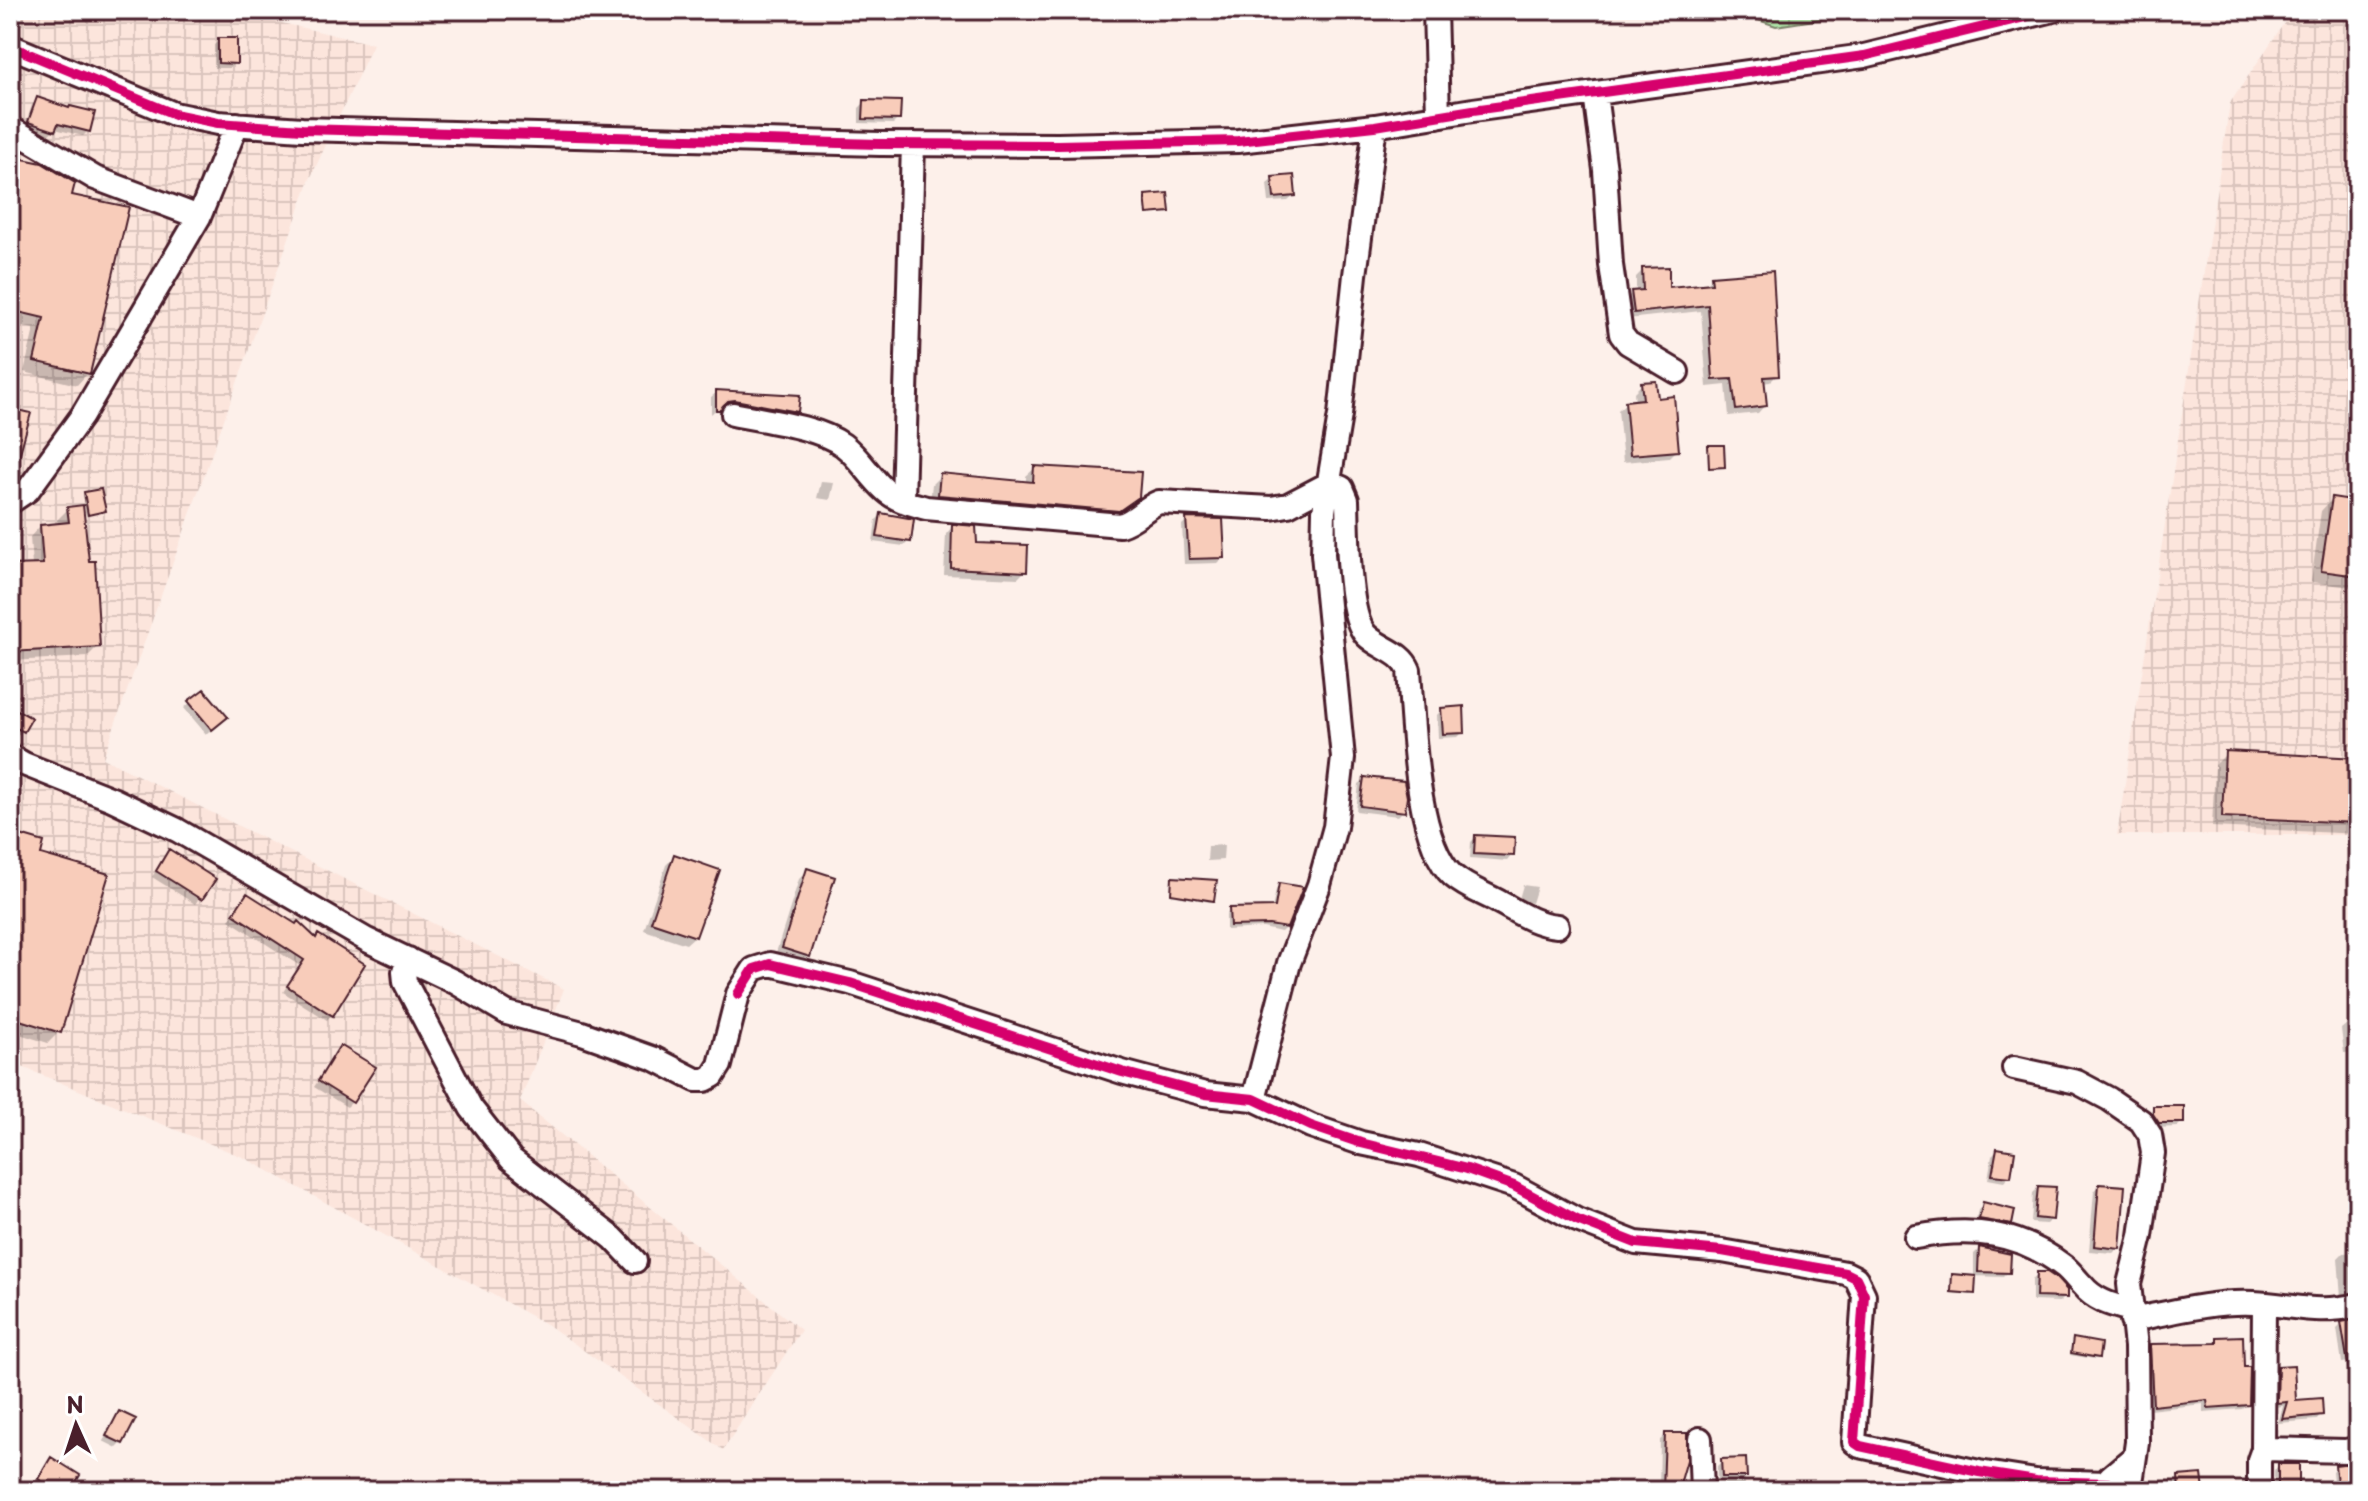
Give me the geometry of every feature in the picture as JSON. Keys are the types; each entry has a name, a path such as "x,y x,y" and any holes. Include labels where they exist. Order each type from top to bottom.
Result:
{"street":[{"path":"1435,10 1438,116"},
{"path":"10,46 174,114 237,124 302,129 913,144 1238,141 1375,126 1864,56 2054,10"},
{"path":"1595,94 1605,170 1611,265 1621,334 1628,343 1677,372"},
{"path":"10,502 28,490 82,416 199,217 237,124"},
{"path":"1254,1099 1289,963 1319,885 1335,827 1343,758 1323,554 1324,511 1375,126"},
{"path":"10,128 95,178 199,217"},
{"path":"903,501 913,144"},
{"path":"733,414 819,434 841,443 887,492 926,508 1120,525 1130,523 1147,507 1159,502 1280,507 1330,483 1342,488 1346,492 1353,600 1359,625 1365,634 1405,661 1409,670 1425,824 1440,859 1465,886 1526,918 1557,926"},
{"path":"10,756 177,830 367,940 455,982 507,1013 611,1043 655,1059 696,1080 713,1076 720,1065 738,994 754,969 770,964 850,983 1122,1072 1205,1094 1254,1099 1311,1126 1361,1143 1419,1155 1514,1186 1577,1220 1636,1243 1736,1253 1846,1273 1856,1278 1864,1295 1854,1442 1979,1482 2036,1481 2112,1488 2110,1477 2135,1456 2136,1347 2131,1270 2141,1236 2153,1153 2150,1135 2141,1121 2077,1082 2014,1068"},
{"path":"408,959 405,982 471,1108 485,1127 511,1159 613,1238 635,1261"},
{"path":"1916,1237 1973,1231 2004,1235 2032,1247 2068,1269 2099,1300 2132,1315 2209,1304 2264,1304 2311,1311 2358,1305"},
{"path":"2259,1491 2259,1460 2263,1449 2264,1304"},
{"path":"1700,1439 1702,1491"},
{"path":"2263,1449 2346,1451 2358,1448"}],"shaded area":[{"path":"10,10 226,10 373,44 310,179 103,758 564,989 520,1101 801,1330 723,1450 551,1327 245,1158 10,1062"},
{"path":"2293,10 2358,10 2358,835 2117,835 2230,103"}],"green space":[{"path":"1728,10 1879,10 1776,26"}],"building":[{"path":"218,38 237,38 237,64 218,63"},
{"path":"37,97 69,108 95,112 90,132 58,124 55,131 28,122"},
{"path":"864,100 901,101 900,120 863,119"},
{"path":"18,158 42,163 75,183 72,195 129,207 90,374 34,361 44,318 10,310 10,193"},
{"path":"1294,175 1296,196 1274,198 1272,177"},
{"path":"1168,193 1170,212 1147,214 1145,195"},
{"path":"1669,267 1669,287 1712,283 1711,276 1773,271 1779,376 1764,377 1767,406 1736,410 1732,379 1713,380 1708,305 1634,313 1631,291 1643,290 1642,268"},
{"path":"1656,381 1658,398 1674,396 1679,451 1630,455 1625,401 1643,399 1641,382"},
{"path":"716,390 800,395 798,412 735,400 716,410"},
{"path":"10,408 31,413 15,471 10,470"},
{"path":"1708,445 1724,445 1725,467 1709,468"},
{"path":"1034,466 1141,472 1139,497 1119,511 938,495 940,473 1033,482"},
{"path":"101,489 106,511 88,515 84,492"},
{"path":"2332,497 2358,501 2358,576 2321,571"},
{"path":"83,505 89,561 95,561 100,647 10,652 10,565 43,564 40,525 69,522 67,507"},
{"path":"881,513 914,519 911,542 877,537"},
{"path":"1186,518 1223,519 1225,558 1189,559"},
{"path":"952,524 976,526 977,543 1028,545 1027,572 951,568"},
{"path":"204,689 228,717 212,730 188,701"},
{"path":"10,706 32,718 24,732 10,725"},
{"path":"1464,706 1465,733 1443,734 1441,708"},
{"path":"2225,751 2358,758 2358,823 2222,817"},
{"path":"1364,777 1404,781 1407,797 1405,812 1360,806"},
{"path":"10,832 44,842 41,854 109,874 61,1033 10,1017"},
{"path":"1475,835 1515,837 1514,856 1474,854"},
{"path":"169,849 216,879 202,900 156,871"},
{"path":"674,854 720,870 696,937 651,922"},
{"path":"807,868 835,877 810,957 782,948"},
{"path":"1172,877 1217,880 1214,901 1171,894"},
{"path":"1279,883 1303,887 1287,928 1230,926 1229,908 1275,907"},
{"path":"247,893 296,924 298,921 316,938 318,934 365,964 333,1016 287,986 304,960 233,914"},
{"path":"340,1045 376,1067 353,1103 318,1081"},
{"path":"2153,1106 2184,1106 2184,1123 2159,1123 2153,1114"},
{"path":"1997,1148 2015,1151 2011,1177 1992,1175"},
{"path":"2099,1184 2125,1186 2120,1249 2094,1246"},
{"path":"2038,1186 2056,1187 2053,1220 2035,1218"},
{"path":"1983,1202 2015,1210 2012,1225 1979,1219"},
{"path":"1979,1247 2011,1254 2010,1273 1978,1272"},
{"path":"2037,1272 2047,1272 2056,1278 2067,1290 2067,1298 2036,1297"},
{"path":"1952,1274 1976,1276 1975,1294 1951,1292"},
{"path":"2358,1319 2358,1369 2349,1370 2341,1322"},
{"path":"2243,1336 2244,1367 2250,1367 2249,1405 2208,1408 2207,1400 2153,1406 2150,1344 2217,1343 2217,1337"},
{"path":"2073,1338 2101,1343 2099,1358 2071,1353"},
{"path":"2294,1365 2296,1400 2322,1398 2323,1415 2282,1419 2287,1402 2277,1403 2278,1366"},
{"path":"119,1411 136,1419 123,1444 106,1436"},
{"path":"1665,1433 1687,1433 1687,1460 1678,1491 1663,1491"},
{"path":"51,1457 80,1475 71,1491 59,1491 38,1479"},
{"path":"1746,1458 1747,1477 1722,1477 1721,1459"},
{"path":"2358,1462 2358,1484 2352,1485 2351,1491 2338,1491 2335,1465"},
{"path":"2278,1464 2299,1464 2299,1488 2278,1488"},
{"path":"2202,1474 2204,1491 2179,1491 2178,1476"}],"cycle path":[{"path":"10,46 174,114 218,123 302,129 880,144 1058,145 1238,141 1375,126 1864,56 2054,10"},
{"path":"738,994 754,969 770,964 850,983 1122,1072 1205,1094 1254,1099 1311,1126 1361,1143 1467,1169 1514,1186 1577,1220 1636,1243 1722,1251 1846,1273 1856,1278 1864,1295 1854,1442 1860,1446 1979,1472 2036,1481 2108,1483"}]}
